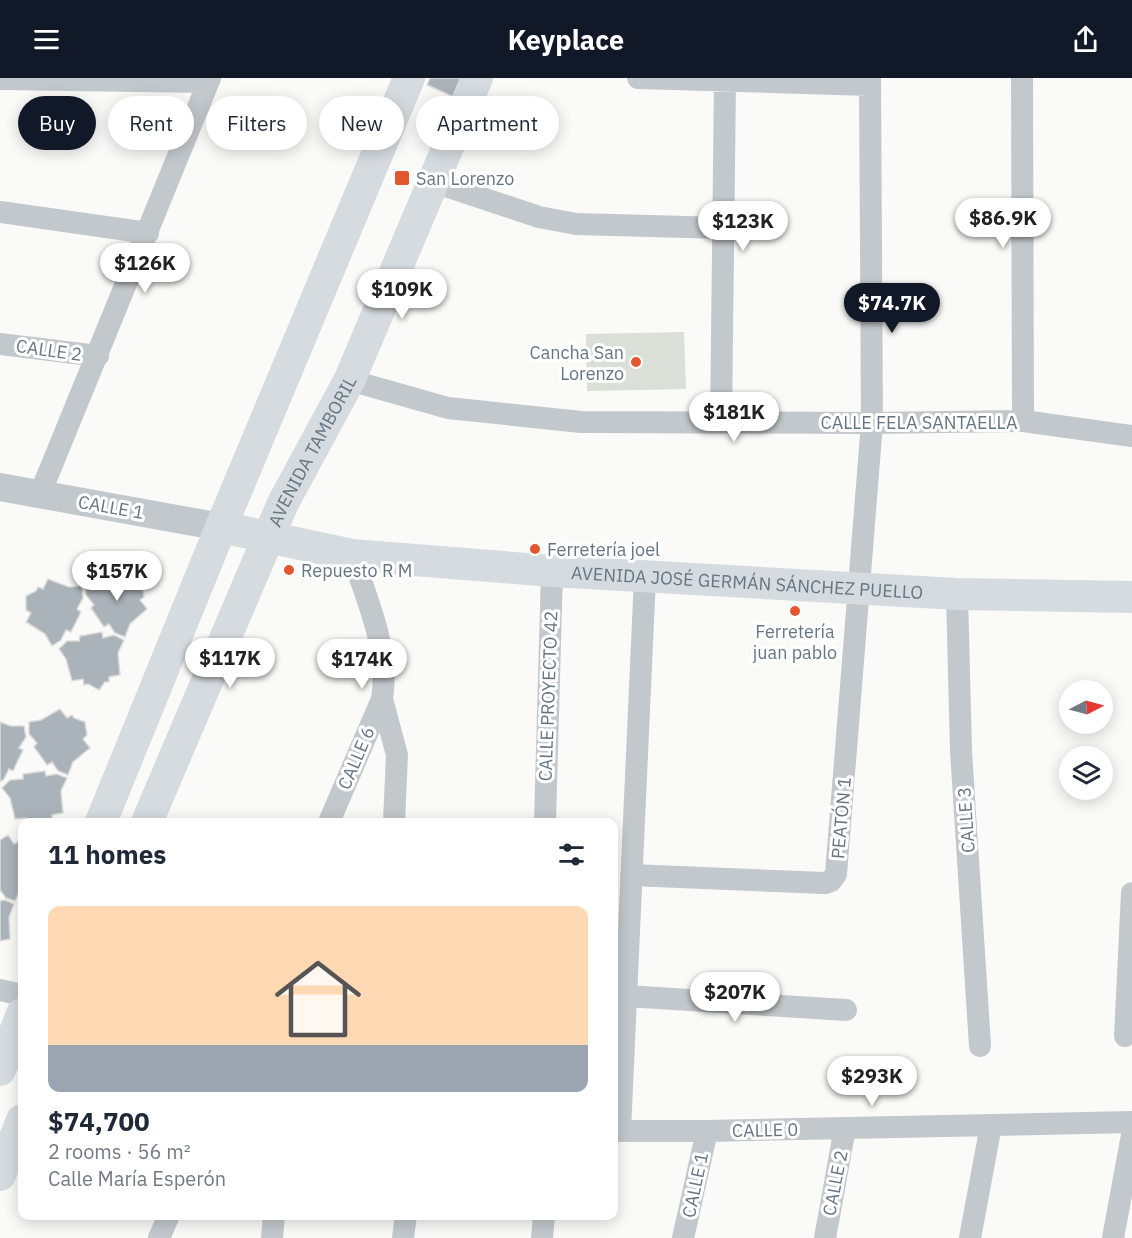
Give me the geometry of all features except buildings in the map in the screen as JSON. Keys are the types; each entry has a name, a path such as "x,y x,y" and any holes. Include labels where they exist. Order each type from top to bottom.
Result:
{"main road":[{"path":"103,818 221,527 409,78"},
{"name":"AVENIDA TAMBORIL","path":"149,818 283,503 350,379 477,78"},
{"name":"AVENIDA JOSÉ GERMÁN SÁNCHEZ PUELLO","path":"221,527 352,555 552,571 957,594 1132,597"},
{"path":"0,1070 18,1024"},
{"path":"0,1175 18,1130"}],"street":[{"path":"638,78 870,82 872,423 859,589"},
{"path":"1022,78 1023,421"},
{"path":"0,79 209,80 40,494"},
{"path":"721,423 725,80"},
{"path":"434,182 539,217 576,224 723,228"},
{"path":"0,212 148,232"},
{"name":"CALLE 2","path":"0,344 98,356"},
{"name":"CALLE FELA SANTAELLA","path":"350,379 448,408 581,422 1023,421 1132,436"},
{"name":"CALLE 1","path":"0,487 221,527"},
{"name":"CALLE 6","path":"331,818 382,699 385,678 371,613 352,555"},
{"name":"CALLE PROYECTO 42","path":"545,818 552,571"},
{"path":"618,1116 626,996 645,577"},
{"name":"PEATÓN 1","path":"632,875 825,883 831,881 836,874 859,589"},
{"name":"CALLE 3","path":"957,594 961,751 980,1046"},
{"path":"382,699 397,755 394,818"},
{"path":"1125,1036 1132,893"},
{"path":"0,990 18,994"},
{"path":"626,996 846,1010"},
{"name":"CALLE 0","path":"618,1131 1132,1122"},
{"path":"970,1238 992,1125"},
{"name":"CALLE 2","path":"825,1238 845,1128"},
{"name":"CALLE 1","path":"683,1238 706,1131"},
{"path":"1113,1238 1132,1135"},
{"path":"159,1238 166,1220"},
{"path":"272,1238 274,1220"},
{"path":"403,1238 405,1220"},
{"path":"542,1238 544,1220"}],"shaded area":[{"name":"Cancha San Lorenzo","path":"684,332 686,389 587,391 586,334"}],"place":[{"name":"San Lorenzo","path":"402,178"},
{"name":"Cancha San Lorenzo","path":"636,362"},
{"name":"Ferretería joel","path":"535,549"},
{"name":"Repuesto R M","path":"289,570"},
{"name":"Ferretería juan pablo","path":"795,611"}]}
